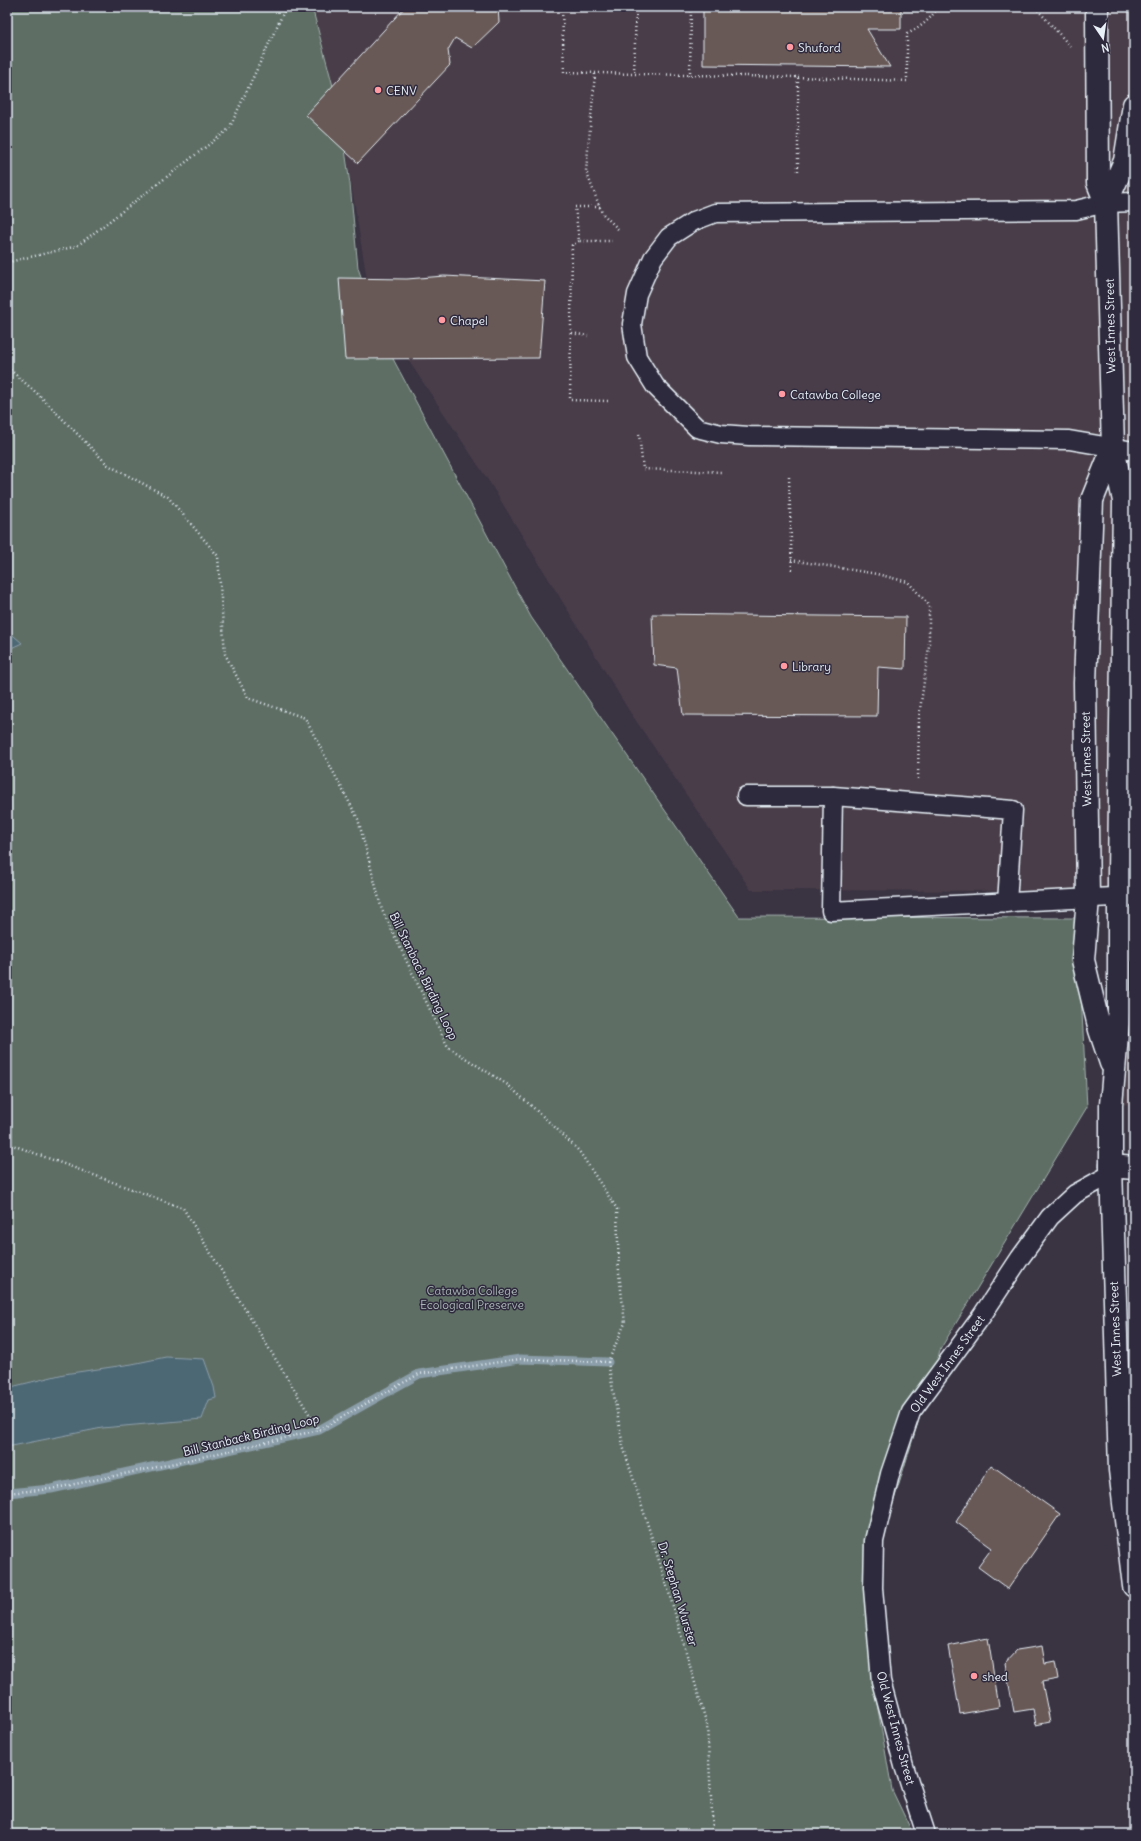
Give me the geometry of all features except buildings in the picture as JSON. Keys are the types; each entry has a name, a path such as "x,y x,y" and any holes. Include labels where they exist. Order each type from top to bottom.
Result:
{"main road":[{"name":"West Innes Street","path":"1097,7 1098,182 1106,203 1113,448 1124,501 1126,897 1120,1012 1111,1105 1111,1170 1120,1470 1134,1586"},
{"name":"West Innes Street","path":"1106,203 1125,161 1134,105"},
{"name":"West Innes Street","path":"1113,448 1092,500 1085,683 1088,898 1083,960 1100,1030 1114,1070"},
{"path":"1111,1170 1134,1168"}],"lane":[{"path":"1134,202 1106,203 1076,210 715,213 694,221 668,237 664,242 653,258 637,294 632,324 637,357 654,386 697,428 721,434 749,436 1069,440 1134,451"},
{"path":"746,796 833,796 1013,810 1007,902"},
{"path":"833,796 831,911 1126,897"},
{"name":"Old West Innes Street","path":"926,1834 904,1766 881,1681 873,1588 874,1541 890,1474 911,1412 981,1317 1020,1258 1050,1217 1075,1194 1111,1170"}],"path":[{"path":"7,266 9,262 78,246 229,129 286,7"},
{"path":"562,7 564,72 908,81 907,34 920,28 932,16 938,7"},
{"path":"634,74 636,7"},
{"path":"690,76 691,7"},
{"path":"1035,7 1072,48"},
{"path":"595,74 586,171 602,213 618,229"},
{"path":"798,77 798,172"},
{"path":"579,241 575,207 600,207"},
{"path":"608,401 570,400 572,245 579,241 612,241"},
{"path":"572,333 588,336"},
{"name":"Bill Stanback Birding Loop","path":"7,367 40,396 108,465 168,497 218,556 225,654 248,698 305,718 358,819 382,910 448,1047 508,1085 559,1131 579,1151 617,1209 619,1273 625,1323 608,1362 520,1359 419,1374 319,1430 162,1466 51,1489 7,1493"},
{"path":"640,434 643,469 724,472"},
{"path":"789,477 790,560 792,572"},
{"path":"790,560 877,574 908,582 929,605 930,646 919,717 917,803"},
{"path":"7,1143 183,1208 319,1430"},
{"name":"Dr. Stephan Wurster","path":"608,1362 623,1446 670,1596 707,1725 713,1834"}],"shaded area":[{"name":"Catawba College","path":"312,7 1134,7 1134,889 1058,891 751,890 628,709 490,483 371,304 339,109"},
{"path":"1134,986 1134,1104 1111,1105"}],"green space":[{"name":"Catawba College Ecological Preserve","path":"7,7 312,7 339,109 350,184 358,268 384,342 531,617 739,917 1077,918 1087,1107 941,1348 879,1549 870,1663 892,1790 913,1834 7,1834"}],"water":[{"path":"7,630 22,643 7,650"},
{"path":"166,1357 204,1359 214,1387 216,1398 209,1400 202,1419 102,1428 7,1447 7,1388 64,1374 132,1364"}],"waterway":[{"path":"7,1493 51,1489 319,1430 419,1374 520,1359 608,1362"}],"place":[{"name":"Shuford","path":"790,47"},
{"name":"CENV","path":"378,90"},
{"name":"Chapel","path":"442,320"},
{"name":"Catawba College","path":"782,394"},
{"name":"Library","path":"784,666"},
{"name":"shed","path":"974,1676"}]}
